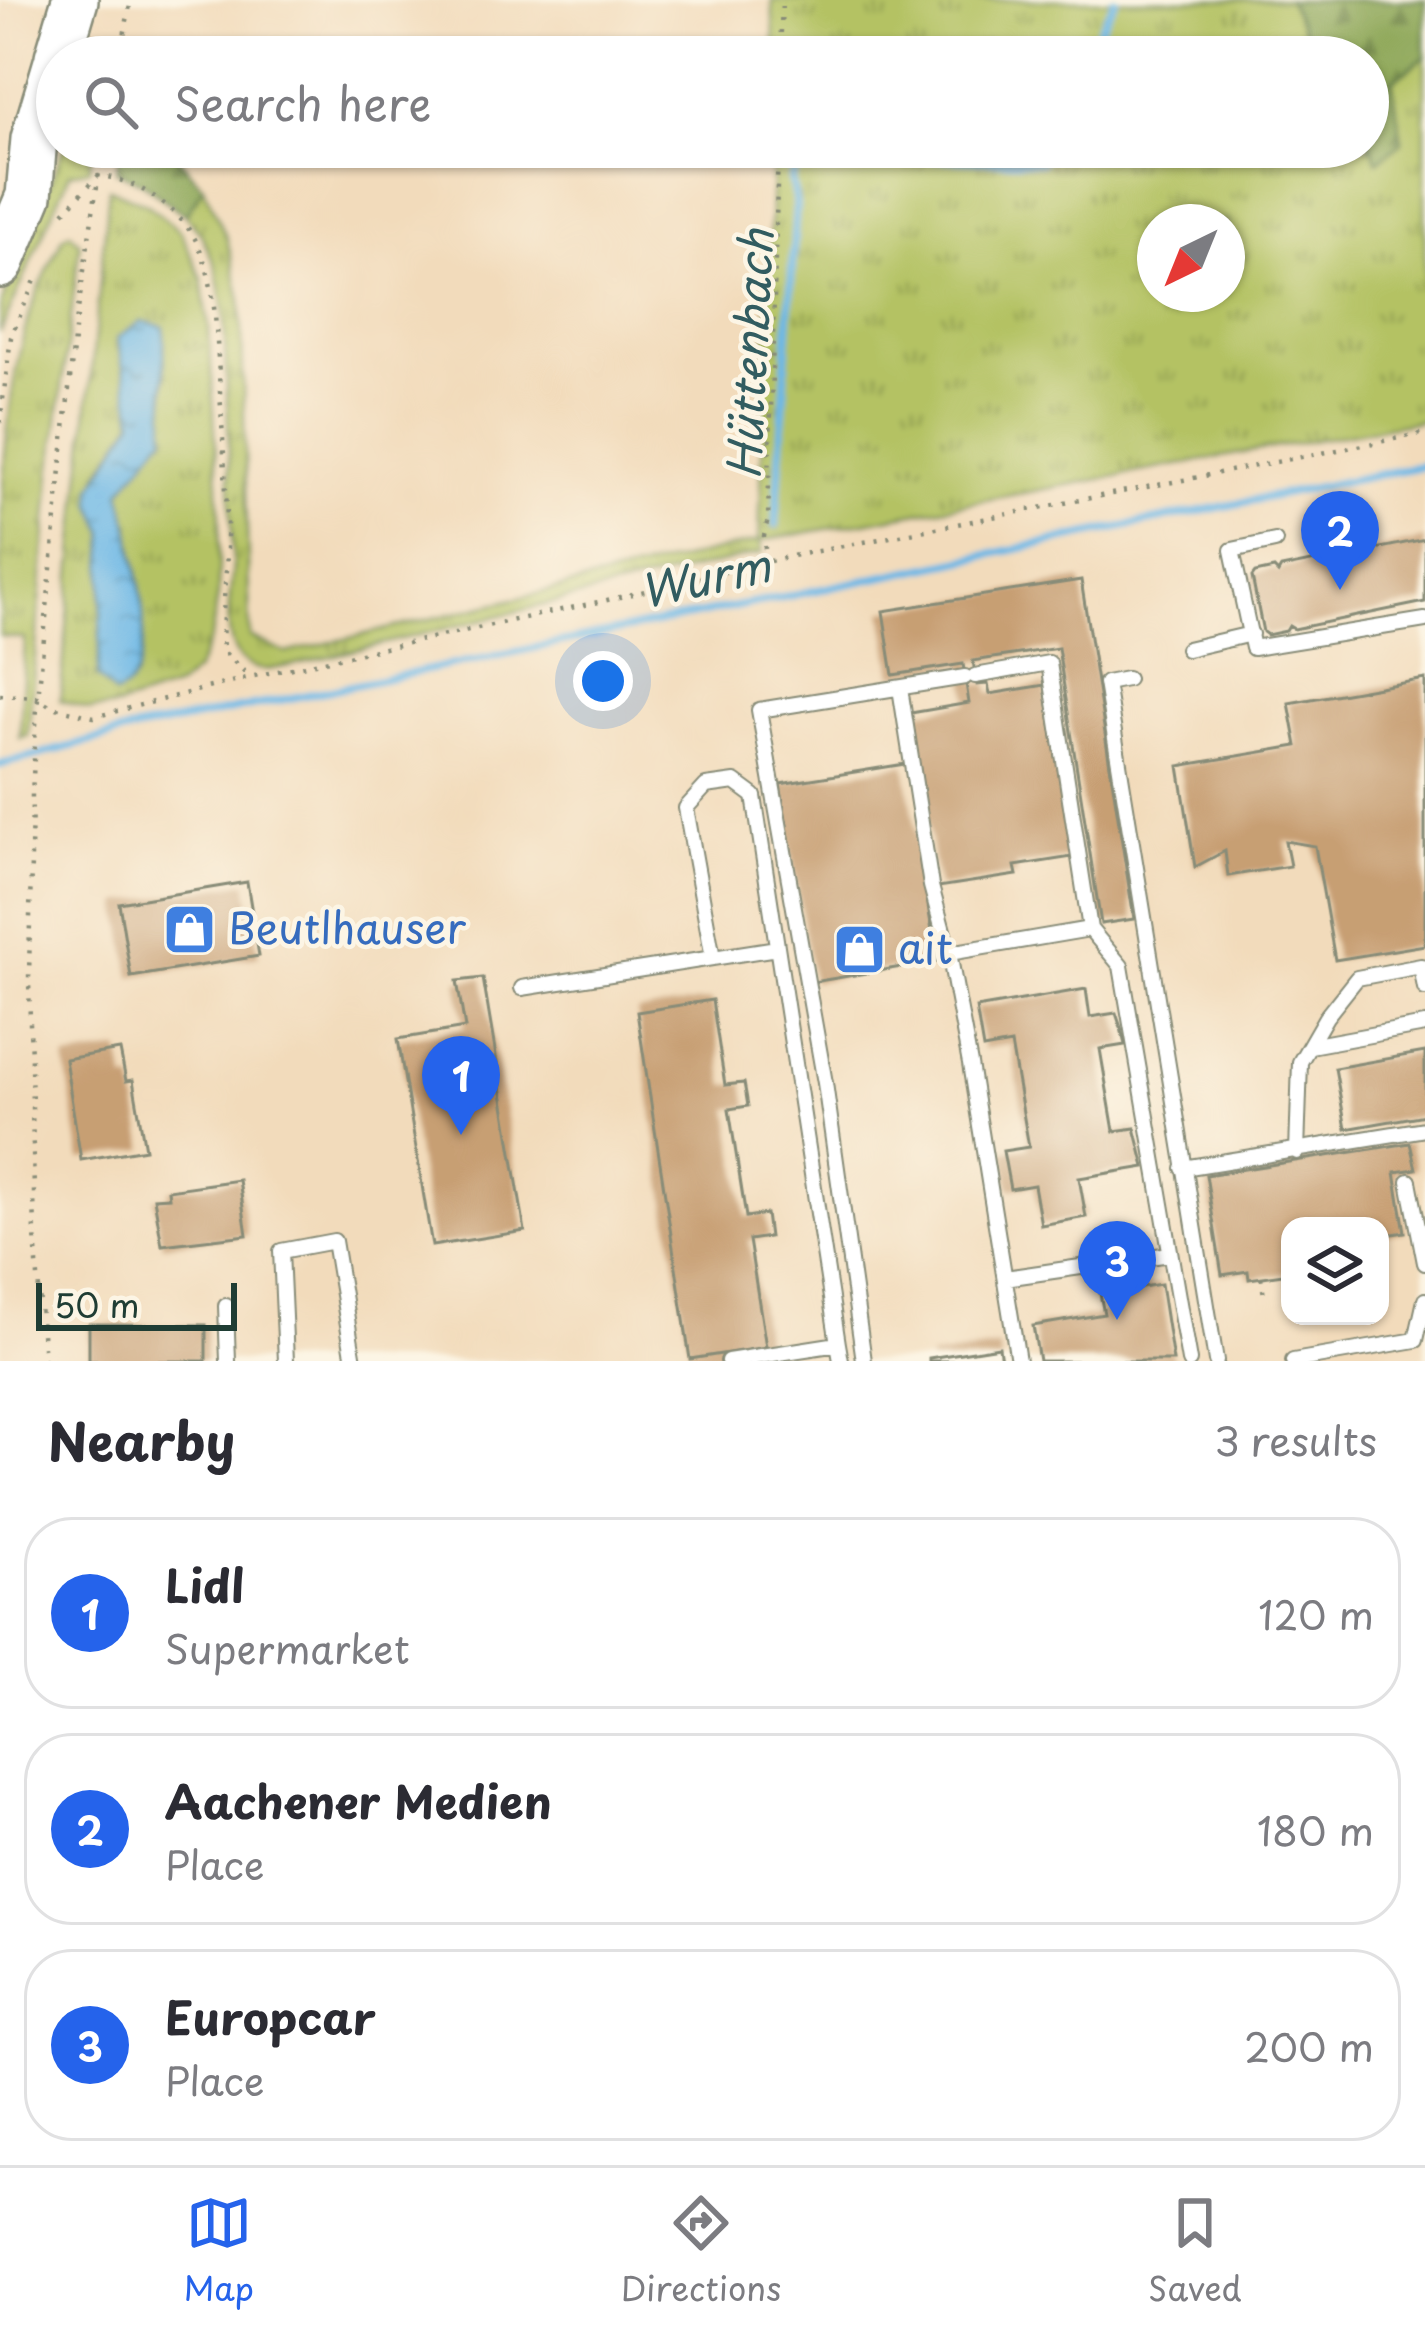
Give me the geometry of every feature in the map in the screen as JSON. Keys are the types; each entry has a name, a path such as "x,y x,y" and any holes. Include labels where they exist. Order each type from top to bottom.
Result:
{"main road":[{"path":"65,36 75,0"},
{"path":"19,269 36,132"},
{"path":"0,180 34,139"}],"lane":[{"path":"1275,541 1232,550 1253,648 1425,620"},
{"path":"1187,649 1250,634"},
{"path":"864,1361 824,1083 759,710 1049,662 1090,929 1121,966 1189,1361"},
{"path":"1127,679 1106,683 1216,1361"},
{"path":"900,688 1018,1361"},
{"path":"713,958 686,808 706,786 735,782 754,796 841,1361"},
{"path":"949,953 1090,929"},
{"path":"522,988 777,948"},
{"path":"1297,1152 1300,1062 1325,1017 1358,979 1421,966 1425,988"},
{"path":"1310,1046 1425,1025"},
{"path":"1183,1168 1425,1129"},
{"path":"1408,1181 1425,1263"},
{"path":"286,1361 281,1251 334,1240 354,1361"},
{"path":"1005,1278 1170,1254"},
{"path":"1293,1361 1415,1340 1425,1300"},
{"path":"226,1306 228,1361"},
{"path":"728,1361 838,1344"}],"path":[{"path":"124,36 131,0"},
{"path":"781,36 782,0"},
{"path":"44,1361 34,1235 32,794 75,329 99,168"},
{"path":"767,561 764,536 777,168"},
{"path":"56,231 65,210 98,176 119,177 153,196 185,224 199,246 215,309 227,552 220,613 223,651 250,677"},
{"path":"0,423 19,269"},
{"path":"0,695 38,697 52,707 94,717 250,677 767,561 1425,433"},
{"path":"1262,1277 1264,1295"}],"green space":[{"path":"772,0 1288,0 1306,36 774,36"},
{"path":"1288,0 1425,0 1425,57 1392,81 1402,142 1389,152 1389,36 1306,36"},
{"path":"1425,57 1425,420 760,541 762,553 289,666 260,669 246,664 231,641 224,310 216,267 200,232 185,215 204,187 227,239 241,300 250,637 286,653 759,541 772,168 1389,168 1389,151 1402,141 1392,81"},
{"path":"56,168 89,168 70,173 0,333 0,307"},
{"path":"187,168 204,187 185,215 141,182 116,171"},
{"path":"109,188 147,204 181,232 202,279 220,519 218,595 211,637 196,671 177,687 117,707 90,710 60,700","holes":["117,339 165,434 121,491 142,608 135,678 98,677 105,532 92,503 99,473 134,420"]},
{"path":"70,232 80,243 51,475 28,736 20,738 25,639 0,636 7,438 30,312 63,237"}],"water":[{"path":"142,321 164,327 165,435 121,491 138,569 143,633 140,661 131,682 115,695 98,677 105,532 92,503 93,487 134,420 117,338"}],"building":[{"path":"1425,539 1425,602 1294,629 1289,626 1267,635 1263,632 1255,573 1274,569 1278,573 1281,568"},
{"path":"1081,580 1134,919 1101,924 1058,648 973,661 977,685 988,684 990,694 1045,685 1072,857 1015,866 1017,875 938,887 911,713 969,703 963,664 893,675 883,611"},
{"path":"1425,679 1425,945 1335,960 1315,846 1285,841 1290,866 1228,876 1225,851 1195,867 1179,766 1297,746 1289,703"},
{"path":"905,764 937,961 813,982 780,784"},
{"name":"Beutlhauser","path":"247,882 259,956 131,977 119,903"},
{"path":"483,978 525,1231 432,1246 398,1039 465,1028 457,981"},
{"path":"1086,989 1090,1017 1116,1013 1121,1028 1125,1045 1100,1049 1114,1131 1135,1128 1145,1167 1079,1178 1086,1217 1041,1225 1034,1185 1010,1189 1003,1151 1029,1147 1011,1044 983,1049 976,1008"},
{"path":"712,1000 725,1085 744,1083 748,1106 729,1109 746,1217 766,1214 769,1237 749,1240 766,1347 690,1359 637,1012"},
{"path":"120,1050 126,1081 133,1080 145,1149 81,1160 65,1059"},
{"path":"1425,1052 1425,1115 1346,1129 1335,1068"},
{"path":"1410,1143 1416,1169 1395,1172 1405,1232 1389,1235 1389,1217 1281,1217 1281,1274 1249,1279 1248,1271 1222,1275 1206,1175"},
{"path":"239,1180 247,1235 162,1245 154,1198 169,1197 168,1190"},
{"path":"1161,1284 1173,1361 1039,1361 1033,1326 1104,1314 1100,1294"},
{"path":"89,1324 206,1325 206,1361 89,1361"},
{"path":"999,1347 1001,1361 929,1361 929,1358"}],"waterway":[{"name":"Hüttenbach","path":"1096,36 1115,0"},
{"name":"Hüttenbach","path":"776,525 796,204 791,179 797,168"},
{"name":"Wurm","path":"0,765 126,732 1425,465"}],"place":[{"name":"Aachener Medien","path":"1340,590"},
{"name":"Beutlhauser","path":"189,929"},
{"name":"ait","path":"859,949"},
{"name":"Lidl","path":"461,1135"},
{"name":"Europcar","path":"1117,1320"}]}
